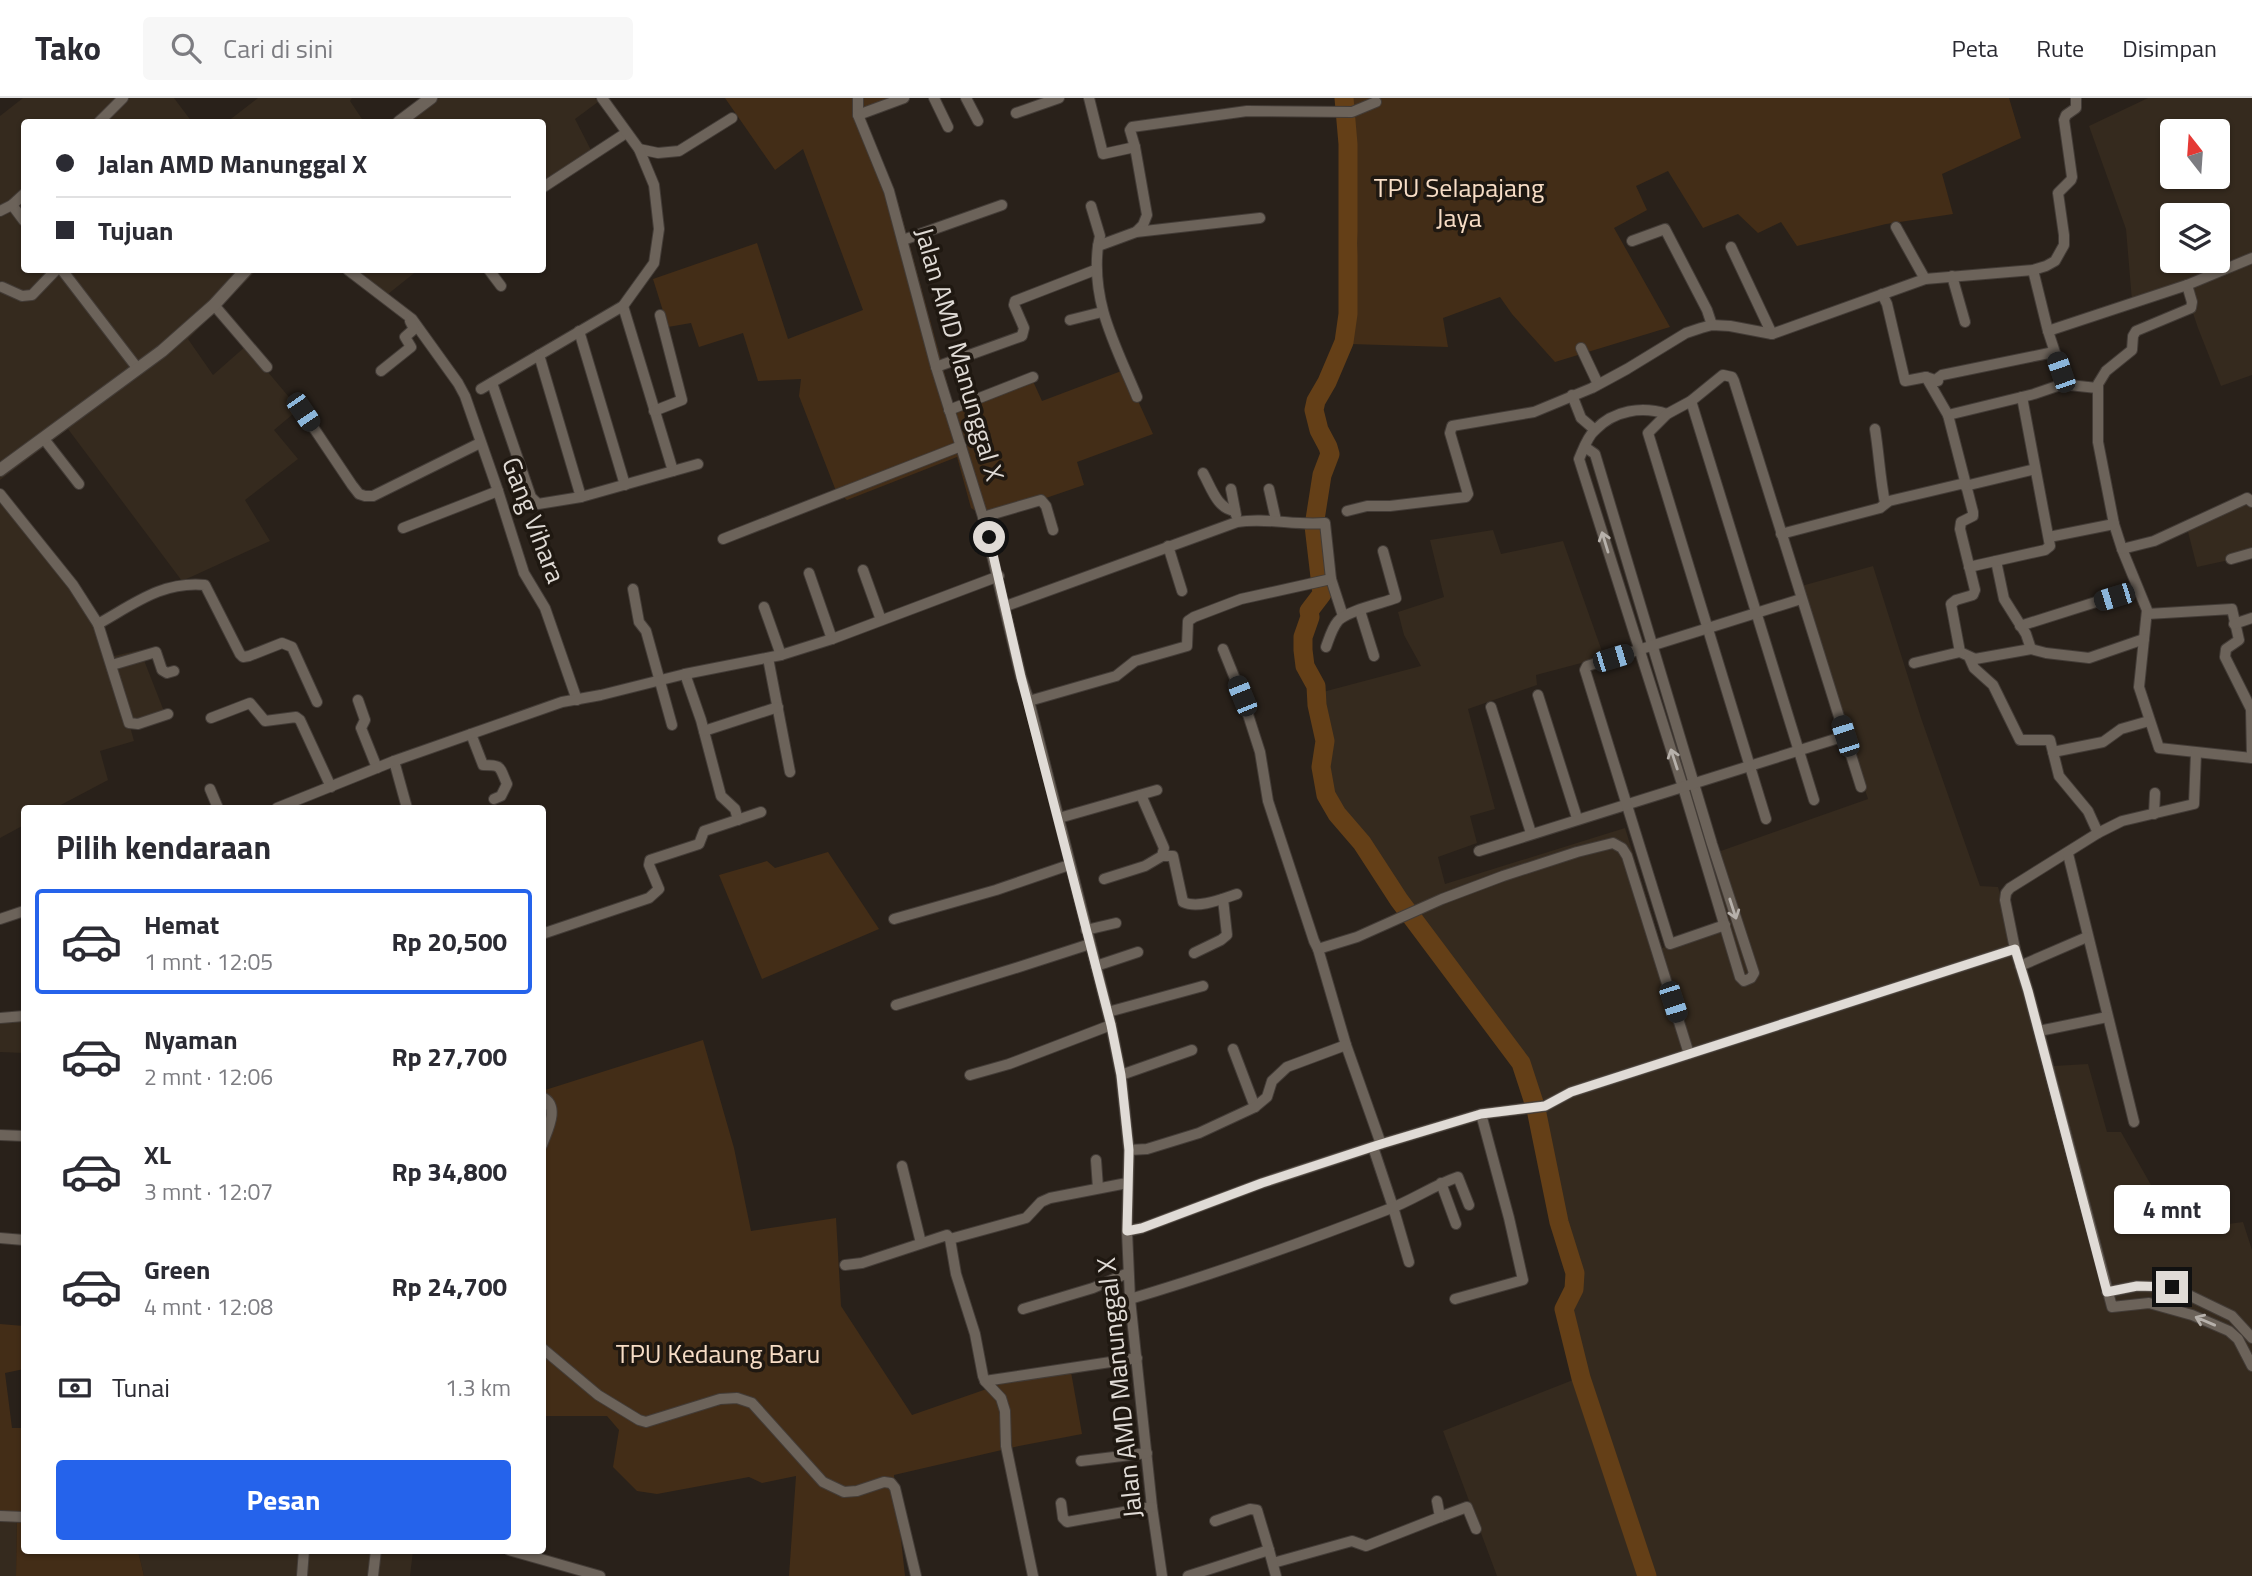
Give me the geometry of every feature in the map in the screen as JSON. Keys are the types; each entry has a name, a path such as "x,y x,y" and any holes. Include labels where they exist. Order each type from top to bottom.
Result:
{"street":[{"path":"102,119 123,98"},
{"path":"481,389 623,306 654,263 659,229 654,186 639,149 602,98"},
{"name":"Jalan AMD Manunggal X","path":"858,98 858,115 889,191 936,367 984,517 1021,677 1111,1025 1121,1075 1129,1150 1127,1231 1130,1299 1152,1507 1163,1576"},
{"path":"858,115 905,98"},
{"path":"934,98 948,127"},
{"path":"965,98 978,121"},
{"path":"1016,113 1059,98"},
{"path":"1089,98 1103,154 1135,147"},
{"path":"1244,98 1247,111"},
{"path":"1347,511 1367,506 1466,497 1468,494 1450,433 1452,426 1534,412 1627,369 1686,333 1712,325 1772,334 1925,279 2033,270 2055,261 2064,245 2058,193 2071,180 2072,173 2064,120 2066,115 2076,108 2077,98"},
{"path":"403,119 428,99"},
{"path":"1136,232 1147,215 1130,130 1132,127 1247,111 1352,112 1377,102"},
{"path":"639,149 658,153 679,151 732,118"},
{"path":"546,185 626,133"},
{"path":"0,211 21,197"},
{"path":"12,205 21,217"},
{"path":"903,240 1002,205"},
{"path":"1091,206 1100,236 1095,270 1102,312 1137,397"},
{"path":"1098,246 1136,232 1259,218"},
{"path":"1896,227 1925,279"},
{"path":"1632,241 1665,229 1707,310 1712,325"},
{"path":"1731,247 1772,334"},
{"path":"2048,331 2187,285 2252,258"},
{"path":"936,367 1022,336 1024,328 1014,305 1015,301 1095,270"},
{"path":"2033,270 2054,352 2066,383"},
{"path":"2,287 22,296 32,295 53,273"},
{"path":"64,273 138,369"},
{"path":"0,470 162,351 214,305 243,273"},
{"name":"Gang Vihara","path":"352,273 411,320 465,396 478,444 498,491 524,573 545,608 570,701"},
{"path":"491,273 501,286"},
{"path":"1952,276 1965,322"},
{"path":"2147,614 2230,608 2234,612 2239,642 2226,649 2225,657 2252,709 2252,758 2159,748 2139,687 2147,614 2114,524 2099,450 2097,388 2106,371 2132,350 2136,331 2191,308 2187,285"},
{"path":"1882,294 1887,304 1905,381 1926,377 1938,381 1942,375 2054,352"},
{"path":"214,305 267,367"},
{"path":"623,306 673,471"},
{"path":"1070,320 1102,312"},
{"path":"654,411 682,400 660,315"},
{"path":"381,371 411,347 405,337 414,329 411,320"},
{"path":"579,331 625,485"},
{"path":"1581,348 1598,384"},
{"path":"539,355 581,497"},
{"path":"949,410 1033,377"},
{"path":"1766,820 1648,437 1650,430 1667,414 1691,401 1720,377 1732,377 1861,787"},
{"path":"1926,377 1948,415 1973,514 1961,522 1960,529 1974,594 1951,604 1965,655 1974,668 1993,685 2020,740 2050,740 2059,776 2088,811 2098,834"},
{"path":"492,383 533,501 538,504 581,497 698,464"},
{"path":"1948,415 2066,383 2097,388"},
{"path":"1572,395 1581,418 1595,430"},
{"path":"1969,567 2045,550 2050,546 2022,397"},
{"path":"1691,401 1814,800"},
{"path":"1585,447 1595,454 1653,646 1689,786 1725,925 1740,976 1744,981 1754,973 1689,786 1639,650 1579,459 1585,447 1595,430 1608,419 1646,409 1667,414"},
{"path":"303,412 352,485 359,494 365,496 382,492 478,444"},
{"path":"1875,429 1885,503"},
{"path":"44,439 79,484"},
{"path":"723,539 961,446"},
{"path":"1781,534 1880,508 1885,503 2035,469"},
{"path":"1203,472 1220,505 1236,516"},
{"path":"1231,489 1236,516"},
{"path":"1269,489 1276,520"},
{"path":"403,528 498,491"},
{"path":"0,494 73,585 99,624 129,723 138,724 167,715"},
{"path":"2122,549 2154,541 2248,498 2252,502"},
{"path":"984,517 1041,500 1046,506 1053,530"},
{"path":"1006,606 1168,545 1236,516 1307,525 1325,523 1325,580 1343,616"},
{"path":"2049,537 2114,524"},
{"path":"1168,545 1182,591"},
{"path":"1326,647 1343,616 1396,598 1383,551"},
{"path":"2231,559 2252,553"},
{"path":"1996,561 2003,594 2026,634 2031,649"},
{"path":"863,570 881,620"},
{"path":"809,573 832,639"},
{"path":"308,803 331,788 394,761 570,701 781,655 832,639 999,576"},
{"path":"1029,701 1116,676 1135,661 1187,646 1188,621 1194,617 1241,599 1325,580"},
{"path":"99,624 156,591 173,585 205,585 240,654 248,656 282,643 292,647 317,702"},
{"path":"633,589 639,622 646,631 672,725"},
{"path":"2020,626 2137,589"},
{"path":"1725,925 1670,944 1585,670 1587,666 1801,599"},
{"path":"764,607 781,655"},
{"path":"1360,611 1374,656"},
{"path":"2234,624 2252,618"},
{"path":"1914,663 1965,655 1982,659 2031,649 2089,658 2144,639"},
{"path":"1223,649 1260,752 1268,801 1318,948 1409,1262"},
{"path":"112,665 156,652 162,670 167,673 174,671"},
{"path":"768,658 790,772"},
{"path":"685,674 721,796 735,809 738,820"},
{"path":"1538,695 1577,818"},
{"path":"358,700 365,720 361,728 377,768"},
{"path":"211,718 250,704 265,721 296,717 300,720 331,788"},
{"path":"704,732 778,706"},
{"path":"1491,707 1531,833"},
{"path":"2053,752 2103,742 2121,729 2149,721"},
{"path":"471,734 483,765 495,763 499,766 507,784 501,796 495,799"},
{"path":"1479,851 1577,818 1689,786 1845,736"},
{"path":"2196,753 2194,804 2122,821 2007,890 2006,900 2015,949 2112,1307 2149,1303 2229,1331 2238,1339 2252,1366"},
{"path":"394,761 406,805"},
{"path":"210,789 217,805"},
{"path":"1059,818 1157,790"},
{"path":"2154,814 2155,793"},
{"path":"1141,795 1164,848 1163,856"},
{"path":"546,932 651,897 659,889 649,864 650,860 699,844 704,831 761,812"},
{"path":"1318,948 1357,937 1503,876 1613,843 1622,848 1627,856 1689,1054"},
{"path":"2068,854 2134,1122"},
{"path":"1104,879 1145,866 1163,856 1174,856 1183,902 1190,905 1237,894"},
{"path":"894,919 1069,866"},
{"path":"1194,953 1227,935 1223,899"},
{"path":"0,919 21,912"},
{"path":"1086,930 1116,923"},
{"path":"2020,966 2087,937"},
{"path":"896,1005 1090,944"},
{"path":"1127,1231 1142,1228 1262,1183 1481,1114 1545,1106 1571,1092 2015,949"},
{"path":"1096,966 1138,952"},
{"path":"1108,1013 1203,986"},
{"path":"0,1018 21,1016"},
{"path":"2039,1031 2107,1017"},
{"path":"970,1075 1009,1064 1111,1025"},
{"path":"1129,1150 1147,1149 1199,1133 1255,1107 1268,1097 1272,1081 1287,1067 1346,1045"},
{"path":"1233,1049 1255,1107"},
{"path":"1121,1075 1192,1050"},
{"path":"546,1099 552,1114 546,1133"},
{"path":"1455,1299 1523,1280 1481,1114"},
{"path":"0,1135 21,1136"},
{"path":"1096,1160 1098,1188"},
{"path":"902,1166 921,1243"},
{"path":"1130,1299 1216,1272 1393,1208 1458,1177 1469,1205"},
{"path":"950,1239 1026,1218 1041,1202 1050,1198 1127,1182"},
{"path":"1441,1183 1456,1224"},
{"path":"845,1265 947,1235 950,1239 956,1274 975,1334 985,1381 1001,1398 1005,1411 1006,1446 1033,1576"},
{"path":"0,1238 21,1240"},
{"path":"1023,1309 1093,1288 1128,1273"},
{"path":"2107,1292 2137,1286 2172,1287 2232,1316 2252,1338"},
{"path":"546,1351 597,1395 639,1420 646,1422 720,1399 737,1398 752,1403 823,1482 844,1492 857,1491 884,1482 891,1483 895,1488 916,1576"},
{"path":"985,1381 1137,1358"},
{"path":"1081,1461 1147,1453"},
{"path":"1437,1501 1440,1517"},
{"path":"1061,1503 1063,1518 1067,1522 1152,1507"},
{"path":"1273,1563 1352,1541 1366,1546 1467,1507 1476,1530"},
{"path":"1215,1521 1250,1508 1257,1510 1276,1576"},
{"path":"0,1516 21,1517"},
{"path":"1188,1576 1269,1550"},
{"path":"302,1576 304,1554"},
{"path":"373,1576 376,1554"},
{"path":"519,1554 600,1576"}],"shaded area":[{"path":"23,98 174,98 190,119 21,119 21,273 254,273 188,339 213,375 246,346 299,409 274,430 298,459 245,500 270,541 182,581 68,429 0,480 0,116"},
{"path":"258,98 352,98 350,101 362,119 231,119"},
{"path":"420,98 595,98 598,102 575,119 593,154 546,183 546,119 393,119"},
{"path":"2148,98 2252,98 2252,375 2221,386 2184,286 2132,301 2126,229 2089,126"},
{"path":"350,273 414,273 383,298"},
{"path":"0,489 96,624 105,658 140,650 165,714 129,723 134,741 100,751 108,780 61,805 21,805 21,827 0,838"},
{"path":"2252,494 2252,555 2197,567 2186,524"},
{"path":"1493,530 1501,554 1563,541 1604,657 1536,675 1537,685 1468,709 1495,809 1470,816 1477,843 1438,857 1445,884 1625,828 1662,948 1722,927 1701,858 1868,799 1798,587 1873,566 1921,718 1980,886 1998,887 2053,1066 2088,1064 2107,1132 2121,1132 2177,1231 2243,1222 2252,1250 2252,1576 1497,1576 1443,1431 1578,1378 1561,1309 1579,1279 1541,1123 1523,1064 1393,901 1328,796 1329,736 1319,693 1421,666 1404,635 1398,612 1444,597 1430,540"},
{"path":"21,1019 21,1053 0,1052 0,1021"},
{"path":"0,1517 17,1517 16,1576 0,1576"},
{"path":"139,1554 413,1554 410,1576 144,1576"}],"green space":[{"path":"725,98 901,98 864,113 879,161 898,202 954,408 1032,379 1042,401 1124,370 1153,434 1077,462 1084,485 987,518 971,508 957,457 847,500 836,491 799,396 801,379 758,381 743,333 699,347 691,323 668,327 653,279 757,243 788,339 863,310 803,149 775,170"},
{"name":"TPU Selapajang Jaya","path":"1345,98 2009,98 2021,138 1942,174 1953,214 1886,224 1797,246 1781,222 1758,233 1738,214 1703,228 1668,171 1636,186 1647,210 1614,228 1670,327 1555,362 1500,297 1443,318 1448,347 1350,344 1358,243"},
{"path":"828,852 879,929 762,979 719,875 767,861 775,868"},
{"name":"TPU Kedaung Baru","path":"703,1040 734,1148 751,1231 836,1218 841,1306 912,1415 1001,1384 1071,1372 1082,1434 894,1475 905,1576 789,1576 796,1476 762,1483 749,1477 657,1494 637,1491 613,1467 619,1430 607,1416 546,1416 546,1090"},
{"path":"0,1324 21,1326 21,1370 5,1373 12,1428 21,1428 21,1554 139,1554 144,1576 16,1576 17,1517 0,1517"}],"waterway":[{"path":"1344,98 1348,144 1348,314 1344,342 1314,410 1319,430 1330,454 1322,475 1314,526 1322,594 1309,611 1310,617 1303,637 1305,666 1316,686 1325,741 1321,767 1326,795 1337,814 1362,843 1399,900 1521,1063 1536,1109 1559,1222 1575,1273 1574,1289 1564,1309 1581,1378 1647,1576"}],"route":[{"path":"989,537 1021,677 1059,818 1121,1075 1129,1150 1127,1231 1142,1228 1262,1183 1481,1114 1545,1106 1571,1092 2015,949 2107,1292 2137,1286 2172,1287"}]}
